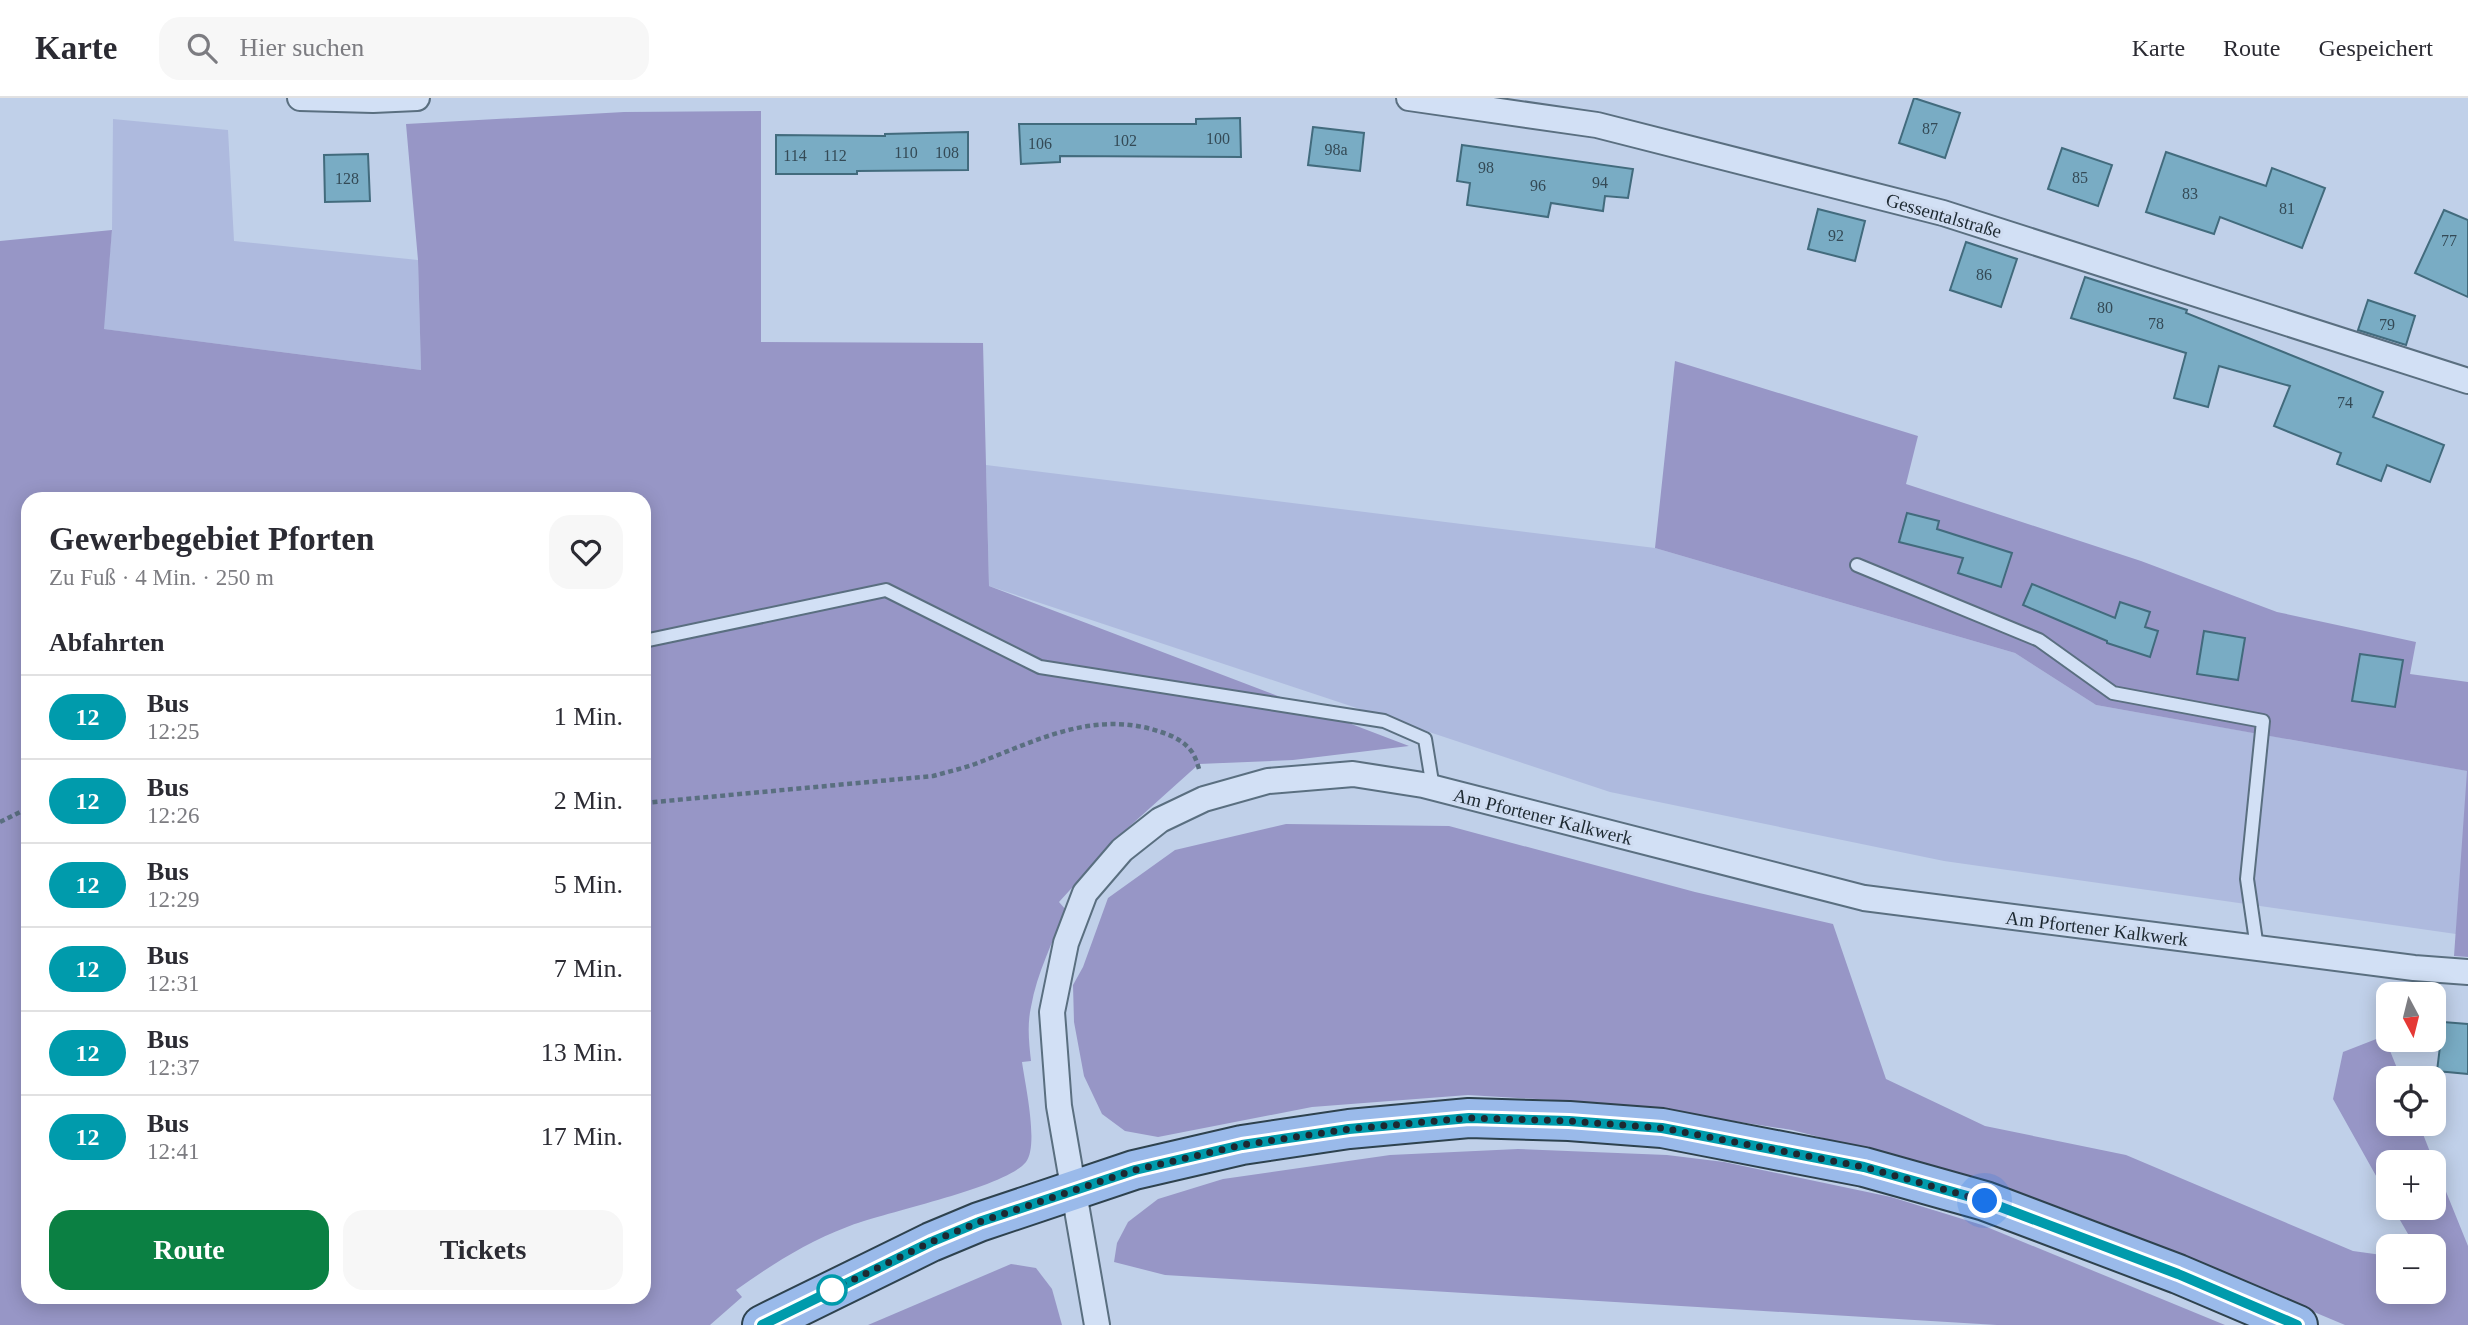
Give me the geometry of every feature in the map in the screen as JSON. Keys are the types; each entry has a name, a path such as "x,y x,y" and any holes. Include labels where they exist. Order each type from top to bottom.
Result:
{"main road":[{"path":"762,1325 931,1242 979,1222 1135,1170 1242,1145 1349,1129 1469,1118 1569,1121 1662,1128 1864,1167 1985,1201 2178,1274 2298,1325"}],"street":[{"path":"300,98 417,98"},
{"name":"Gessentalstraße","path":"1409,98 1597,125 1943,213 2468,381"},
{"name":"Am Pfortener Kalkwerk","path":"1097,1325 1059,1106 1052,1012 1066,943 1085,894 1122,850 1160,820 1204,799 1268,781 1353,774 1433,788 1864,898 2414,968 2468,972"}],"lane":[{"path":"1857,565 2039,640 2113,693 2263,720 2247,879 2257,948"},
{"path":"651,640 886,590 1040,667 1384,721 1425,739 1433,788"}],"path":[{"path":"651,802 933,776 974,764 1024,743 1086,725 1115,723 1150,729 1178,738 1192,752 1202,776 1204,799"},
{"path":"0,822 21,812"}],"shaded area":[{"path":"761,111 761,342 983,343 989,586 1409,746 1293,760 1199,764 1121,834 1059,902 1066,910 1034,994 1029,1027 1031,1061 1022,1062 1031,1129 1030,1154 1026,1162 1014,1172 994,1181 943,1199 864,1221 804,1247 736,1290 742,1297 710,1325 0,1325 0,241 112,230 104,329 421,370 418,260 406,124 624,112"},
{"path":"113,119 228,130 234,241 418,260 421,370 103,329 112,230"},
{"path":"1675,361 1918,436 1906,484 2141,561 2277,612 2416,642 2410,674 2468,682 2468,957 2454,956 2467,771 2096,705 2015,653 1655,548"},
{"path":"986,465 1655,548 2015,653 2096,705 2468,771 2456,934 1944,861 1610,792 989,586"},
{"path":"1286,824 1449,826 1695,892 1833,924 1886,1079 1985,1126 2126,1155 2353,1251 2376,1254 2376,1304 2446,1304 2446,1234 2408,1234 2400,1220 2446,1220 2446,1192 2468,1246 2468,1325 2345,1325 2141,1239 2065,1209 1991,1185 1928,1165 1792,1130 1682,1113 1602,1103 1468,1095 1312,1107 1158,1137 1125,1131 1102,1114 1084,1076 1074,1022 1073,985 1083,967 1108,898 1175,850"},
{"path":"2376,1039 2376,1052 2390,1052 2396,1066 2376,1066 2376,1136 2424,1136 2429,1150 2376,1150 2376,1176 2333,1099 2343,1052"},
{"path":"1518,1149 1667,1155 1724,1162 1891,1197 1982,1225 2225,1325 1997,1325 1165,1275 1114,1262 1117,1243 1128,1222 1158,1199 1223,1179 1390,1155"},
{"path":"1011,1264 1036,1268 1052,1289 1062,1325 868,1325"}],"building":[{"path":"1914,98 1960,113 1945,158 1899,143"},
{"path":"1240,118 1241,157 1060,156 1060,162 1021,164 1019,124 1196,124 1196,119"},
{"path":"1313,127 1364,133 1360,171 1308,165"},
{"path":"968,132 968,170 776,174 776,135 885,136"},
{"path":"1462,145 1633,169 1628,198 1605,196 1603,211 1551,203 1548,217 1467,205 1470,183 1457,181"},
{"path":"2062,148 2112,165 2098,206 2048,189"},
{"path":"2166,152 2266,186 2272,168 2325,188 2302,248 2220,217 2214,234 2146,212"},
{"path":"368,154 370,201 325,202 324,155"},
{"path":"1818,209 1865,221 1855,261 1808,249"},
{"path":"2444,210 2468,220 2468,297 2415,273"},
{"path":"1966,242 2017,259 2001,307 1950,290"},
{"path":"2085,277 2187,310 2186,313 2383,392 2373,417 2444,445 2430,482 2387,465 2381,481 2337,464 2341,453 2274,426 2290,386 2219,366 2208,407 2174,398 2186,353 2071,318"},
{"path":"2368,300 2415,316 2406,345 2358,330"},
{"path":"1907,513 1939,521 1937,529 2012,553 2001,587 1958,573 1963,558 1899,542"},
{"path":"2032,584 2115,618 2120,602 2150,612 2145,627 2158,631 2150,657 2107,643 2023,605"},
{"path":"2204,631 2245,638 2238,680 2197,674"},
{"path":"2360,654 2403,660 2395,707 2352,701"},
{"path":"2446,1022 2468,1024 2468,1074 2446,1072 2446,1066 2438,1066 2439,1052 2446,1052"}],"bus line":[{"name":"12","path":"762,1325 931,1242 979,1222 1135,1170 1242,1145 1349,1129 1469,1118 1569,1121 1662,1128 1864,1167 1985,1201 2178,1274 2297,1325"}],"route":[{"path":"832,1290 979,1222 1135,1170 1242,1145 1349,1129 1469,1118 1569,1121 1662,1128 1864,1167 1985,1201"}]}
